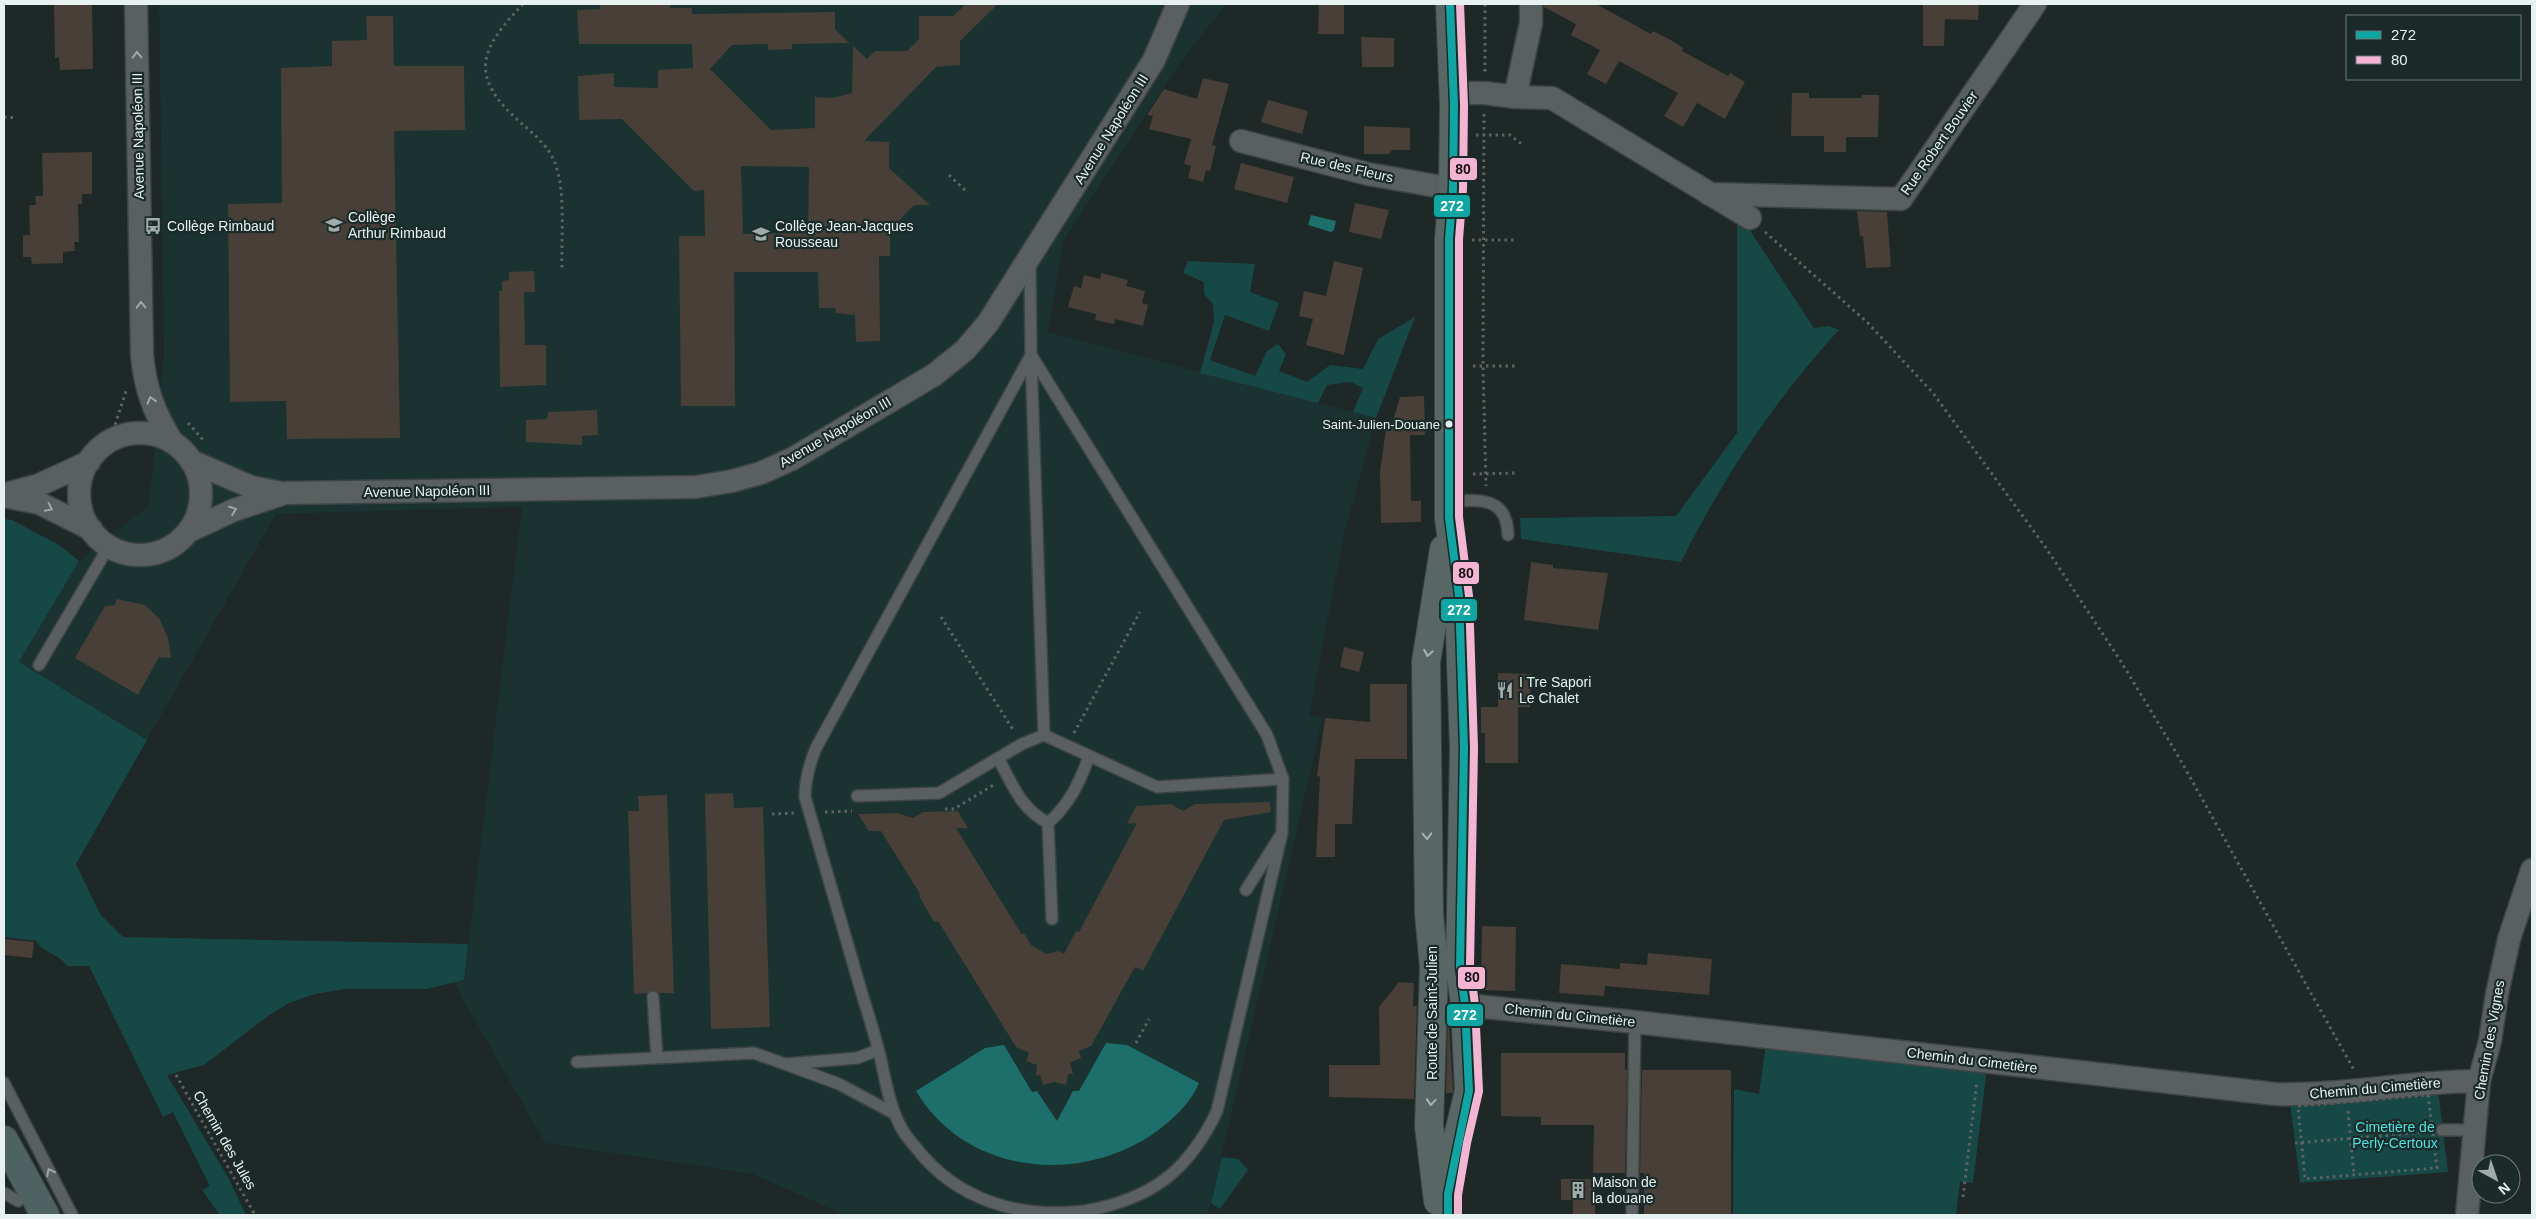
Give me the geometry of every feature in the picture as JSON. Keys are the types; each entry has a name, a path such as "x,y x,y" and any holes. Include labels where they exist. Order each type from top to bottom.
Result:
{"highway":[{"path":"4,1140 45,1215"},
{"path":"4,1172 16,1203"}],"main road":[{"path":"1449,498 1449,239 1453,189 1453,93 1450,4"},
{"name":"Route de Saint-Julien","path":"1448,1215 1448,1194 1456,1142 1469,1091 1465,1005 1447,966 1429,914 1426,662 1449,498"},
{"name":"Route de Saint-Julien","path":"1438,1215 1438,1188 1429,1126 1447,966 1462,868 1464,748 1459,596 1449,498"},
{"path":"1433,622 1460,625"},
{"path":"1426,787 1463,788"}],"street":[{"name":"Avenue Napoléon III","path":"136,4 142,354 144,375 151,405 172,442"},
{"name":"Avenue Napoléon III","path":"191,460 244,484 285,493 654,489 723,483 762,473 826,439 934,375 965,350 988,323 1154,60 1178,4"},
{"path":"1515,96 1531,23 1531,4"},
{"name":"Rue Robert Bouvier","path":"1709,194 1901,198 2035,4"},
{"path":"1453,93 1485,93 1552,98 1750,218"},
{"name":"Rue des Fleurs","path":"1241,141 1368,174 1453,189"},
{"path":"138,434 156,435 172,442 191,460 199,477 201,494 198,514 188,530 174,544 157,552 137,554 109,546 91,529 39,503 4,496 39,486 96,455 119,437 138,434"},
{"path":"91,529 83,514 80,498 82,480 96,455"},
{"name":"Avenue Napoléon III","path":"188,530 234,510 285,493"},
{"name":"Chemin des Vignes","path":"2467,1215 2479,1081 2490,1041 2497,994 2509,939 2532,870"},
{"name":"Chemin du Cimetière","path":"1465,1005 1635,1022 2275,1094 2371,1090 2456,1081 2479,1081"}],"lane":[{"path":"1030,257 1031,355 1044,735"},
{"path":"1031,355 1267,735 1283,780 1282,833 1217,1111 1197,1146 1165,1180 1142,1195 1129,1201 1087,1211 1040,1214 1003,1209 965,1193 941,1175 908,1138 895,1114 805,797 808,766 1031,355"},
{"path":"1449,498 1483,500 1491,503 1501,510 1506,520 1508,535"},
{"path":"39,665 109,546"},
{"path":"857,796 939,793 1022,744 1044,735 1068,744 1089,756 1158,786 1283,780"},
{"path":"1048,823 1058,815 1078,785 1089,756"},
{"path":"998,758 1022,803 1032,815 1048,823"},
{"path":"1048,823 1052,919"},
{"path":"1246,890 1282,833"},
{"path":"654,997 657,1058"},
{"path":"1632,1215 1635,1022"},
{"path":"785,1064 857,1058 878,1050"},
{"path":"577,1062 754,1054 839,1084 895,1114"},
{"path":"4,1083 72,1215"},
{"path":"2437,1131 2475,1130"}],"path":[{"path":"524,4 496,35 488,50 485,74 497,98 543,144 555,164 561,193 562,269"},
{"path":"1483,500 1485,474 1483,241 1485,4"},
{"path":"4,117 17,118"},
{"path":"949,175 968,193"},
{"path":"1750,218 1866,322 1934,394 2046,548 2120,660 2168,738 2347,1058 2371,1090"},
{"path":"1449,239 1517,240"},
{"path":"1449,366 1517,366"},
{"path":"96,455 114,428 127,382"},
{"path":"186,421 209,446"},
{"path":"1449,498 1485,474 1517,473"},
{"path":"1068,744 1140,612"},
{"path":"941,617 1022,744"},
{"path":"1136,1043 1149,1019"},
{"path":"1963,1197 1980,1060"},
{"name":"Chemin des Jules","path":"176,1075 255,1215"},
{"path":"2428,1095 2437,1131 2437,1168 2305,1179 2298,1106 2428,1095"},
{"path":"2347,1102 2354,1175"},
{"path":"2295,1143 2437,1131"}],"shaded area":[{"path":"159,4 1226,4 1179,64 1063,242 1048,332 1376,418 1344,535 1309,716 1323,717 1208,1215 844,1215 753,1174 545,1143 453,982 464,980 522,507 276,514 147,740 19,662 79,561 149,505 164,355"},
{"path":"1311,215 1336,221 1334,230 1331,232 1308,225"},
{"path":"1106,1043 1127,1045 1199,1083 1190,1099 1178,1113 1150,1136 1120,1151 1088,1161 1055,1165 1023,1163 992,1154 963,1140 937,1118 916,1091 985,1048 1004,1045 1032,1092 1037,1091 1057,1121 1073,1091 1079,1091"}],"green space":[{"path":"1737,221 1749,229 1814,328 1829,326 1839,330 1793,384 1752,440 1714,500 1681,562 1521,539 1520,518 1676,516 1737,433"},
{"path":"1188,261 1255,264 1250,292 1279,303 1269,331 1225,315 1210,360 1255,376 1267,351 1278,344 1286,354 1279,371 1307,382 1330,365 1363,369 1378,339 1415,317 1376,418 1353,412 1363,388 1351,382 1327,385 1318,403 1200,373 1214,322 1213,304 1204,294 1204,282 1183,273"},
{"path":"4,519 12,520 59,545 79,561 19,662 147,740 76,864 100,914 123,937 468,944 464,980 426,989 345,989 315,994 289,1003 268,1016 204,1065 167,1075 229,1179 246,1215 220,1215 202,1190 210,1186 173,1112 163,1117 89,966 67,966 36,941 4,937"},
{"path":"1766,1044 1987,1068 1973,1183 1960,1182 1956,1215 1733,1215 1734,1089 1759,1094"},
{"name":"Cimetière de Perly-Certoux","path":"2438,1090 2448,1172 2300,1183 2290,1102"},
{"path":"1222,1157 1238,1159 1248,1170 1220,1209 1211,1203"}],"building":[{"path":"54,4 92,4 93,69 60,70 59,57 55,58"},
{"path":"600,4 670,4 670,8 692,8 692,14 835,12 835,29 849,43 792,44 792,49 768,50 768,44 732,45 710,69 771,130 815,128 815,97 833,98 852,93 853,46 867,59 875,51 907,51 919,39 919,16 953,16 966,4 998,4 960,41 960,65 936,67 864,141 889,142 889,168 930,205 914,205 890,230 890,256 879,256 880,341 856,342 855,315 836,313 835,308 819,308 818,272 734,272 735,406 681,406 679,236 705,236 704,190 694,191 622,119 579,120 578,76 614,73 614,87 658,88 658,70 693,68 692,44 579,44 577,10 600,9","holes":["741,166 809,167 808,233 743,234"]},
{"path":"1319,4 1344,4 1344,34 1318,34"},
{"path":"1544,4 1596,4 1651,34 1653,31 1669,39 1683,48 1682,51 1728,76 1730,73 1745,82 1725,119 1697,103 1683,127 1664,116 1678,93 1619,61 1606,84 1587,74 1600,50 1571,35 1576,24 1544,7"},
{"path":"1923,4 1979,4 1978,20 1945,19 1944,46 1923,46"},
{"path":"366,16 393,16 394,66 464,66 465,130 394,131 400,438 287,439 286,401 230,402 228,204 282,203 281,68 332,66 332,41 367,40"},
{"path":"1361,37 1394,38 1394,67 1362,67"},
{"path":"1203,78 1229,84 1212,145 1216,146 1210,171 1206,170 1203,182 1188,178 1191,166 1184,164 1191,139 1149,129 1153,116 1147,115 1164,89 1197,99"},
{"path":"1792,93 1809,93 1809,98 1862,98 1862,95 1879,95 1878,137 1846,137 1846,152 1824,152 1824,136 1791,136"},
{"path":"1268,100 1308,111 1302,134 1261,122"},
{"path":"1364,126 1410,128 1410,150 1392,150 1389,154 1364,154"},
{"path":"92,152 92,194 82,194 82,204 78,204 79,242 74,242 75,251 63,252 63,263 32,264 31,257 23,257 23,235 30,235 29,205 36,205 35,196 43,196 42,153"},
{"path":"1241,163 1294,177 1287,203 1234,189"},
{"path":"1355,203 1389,210 1381,239 1349,232"},
{"path":"1857,211 1887,212 1891,267 1866,268 1863,236 1860,236"},
{"path":"1334,261 1363,268 1344,355 1306,345 1313,319 1299,316 1304,291 1326,296"},
{"path":"534,271 535,292 524,292 525,345 546,345 546,385 500,387 499,291 502,291 502,281 509,280 509,272"},
{"path":"1101,273 1128,280 1126,286 1145,291 1142,303 1148,305 1143,326 1115,319 1114,324 1095,320 1096,314 1068,307 1074,286 1081,288 1084,275 1100,279"},
{"path":"1424,396 1425,435 1410,435 1411,501 1421,501 1421,522 1381,523 1380,472 1387,422 1392,424 1400,397"},
{"path":"597,410 598,435 582,436 582,445 526,442 526,420 547,419 548,412"},
{"path":"1531,562 1553,565 1553,568 1608,573 1598,630 1524,620"},
{"path":"116,599 145,605 159,618 168,638 171,658 159,657 138,695 75,658 105,606 115,605"},
{"path":"1344,647 1364,652 1359,672 1340,667"},
{"path":"1498,673 1531,674 1530,707 1518,707 1518,763 1485,763 1485,733 1481,733 1481,707 1498,707"},
{"path":"1370,684 1407,684 1407,759 1355,759 1352,824 1335,824 1335,857 1316,857 1320,777 1317,776 1325,718 1370,722"},
{"path":"733,793 734,808 763,807 770,1027 711,1029 705,794"},
{"path":"667,795 674,993 659,993 653,990 647,993 634,994 628,811 639,811 638,796"},
{"path":"1270,802 1271,812 1224,820 1143,971 1135,967 1091,1046 1079,1051 1081,1058 1070,1063 1073,1074 1068,1074 1066,1085 1054,1082 1043,1085 1040,1075 1036,1076 1037,1065 1026,1061 1029,1053 1016,1047 938,921 934,922 919,896 920,894 881,831 869,831 858,814 897,813 913,818 923,812 958,811 968,828 956,828 1022,935 1024,933 1031,945 1046,954 1059,951 1064,954 1076,931 1079,932 1137,823 1127,824 1136,806 1171,804 1183,811 1195,804"},
{"path":"1482,926 1516,927 1515,991 1481,990"},
{"path":"4,939 34,942 32,958 4,955"},
{"path":"1648,953 1712,959 1709,995 1605,986 1604,996 1559,993 1561,964 1620,969 1620,963 1647,965"},
{"path":"1399,982 1414,983 1413,1006 1417,1006 1414,1099 1329,1097 1329,1065 1380,1065 1379,1007"},
{"path":"1448,1007 1453,1090 1453,1093 1446,1093"},
{"path":"1501,1053 1625,1053 1625,1070 1627,1070 1625,1173 1593,1173 1594,1125 1541,1125 1541,1117 1501,1116"},
{"path":"1642,1070 1731,1070 1731,1215 1644,1215 1644,1173 1640,1173"},
{"name":"Maison de la douane","path":"1561,1179 1595,1179 1595,1215 1573,1215 1573,1200 1561,1200"}],"transit line":[{"name":"272","path":"1448,1215 1448,1194 1469,1091 1465,1005 1460,966 1464,748 1459,596 1449,518 1449,239 1453,189 1454,105 1450,4"},
{"name":"80","path":"1458,1215 1458,1195 1479,1091 1475,1005 1470,965 1474,748 1469,596 1459,517 1459,239 1463,189 1464,105 1460,4"}],"place":[{"name":"Collège Arthur Rimbaud","path":"334,225"},
{"name":"Collège Rimbaud","path":"153,226"},
{"name":"Collège Jean-Jacques Rousseau","path":"761,234"},
{"name":"Saint-Julien-Douane","path":"1449,424"},
{"name":"I Tre Sapori Le Chalet","path":"1505,690"},
{"name":"Maison de la douane","path":"1578,1190"}]}
